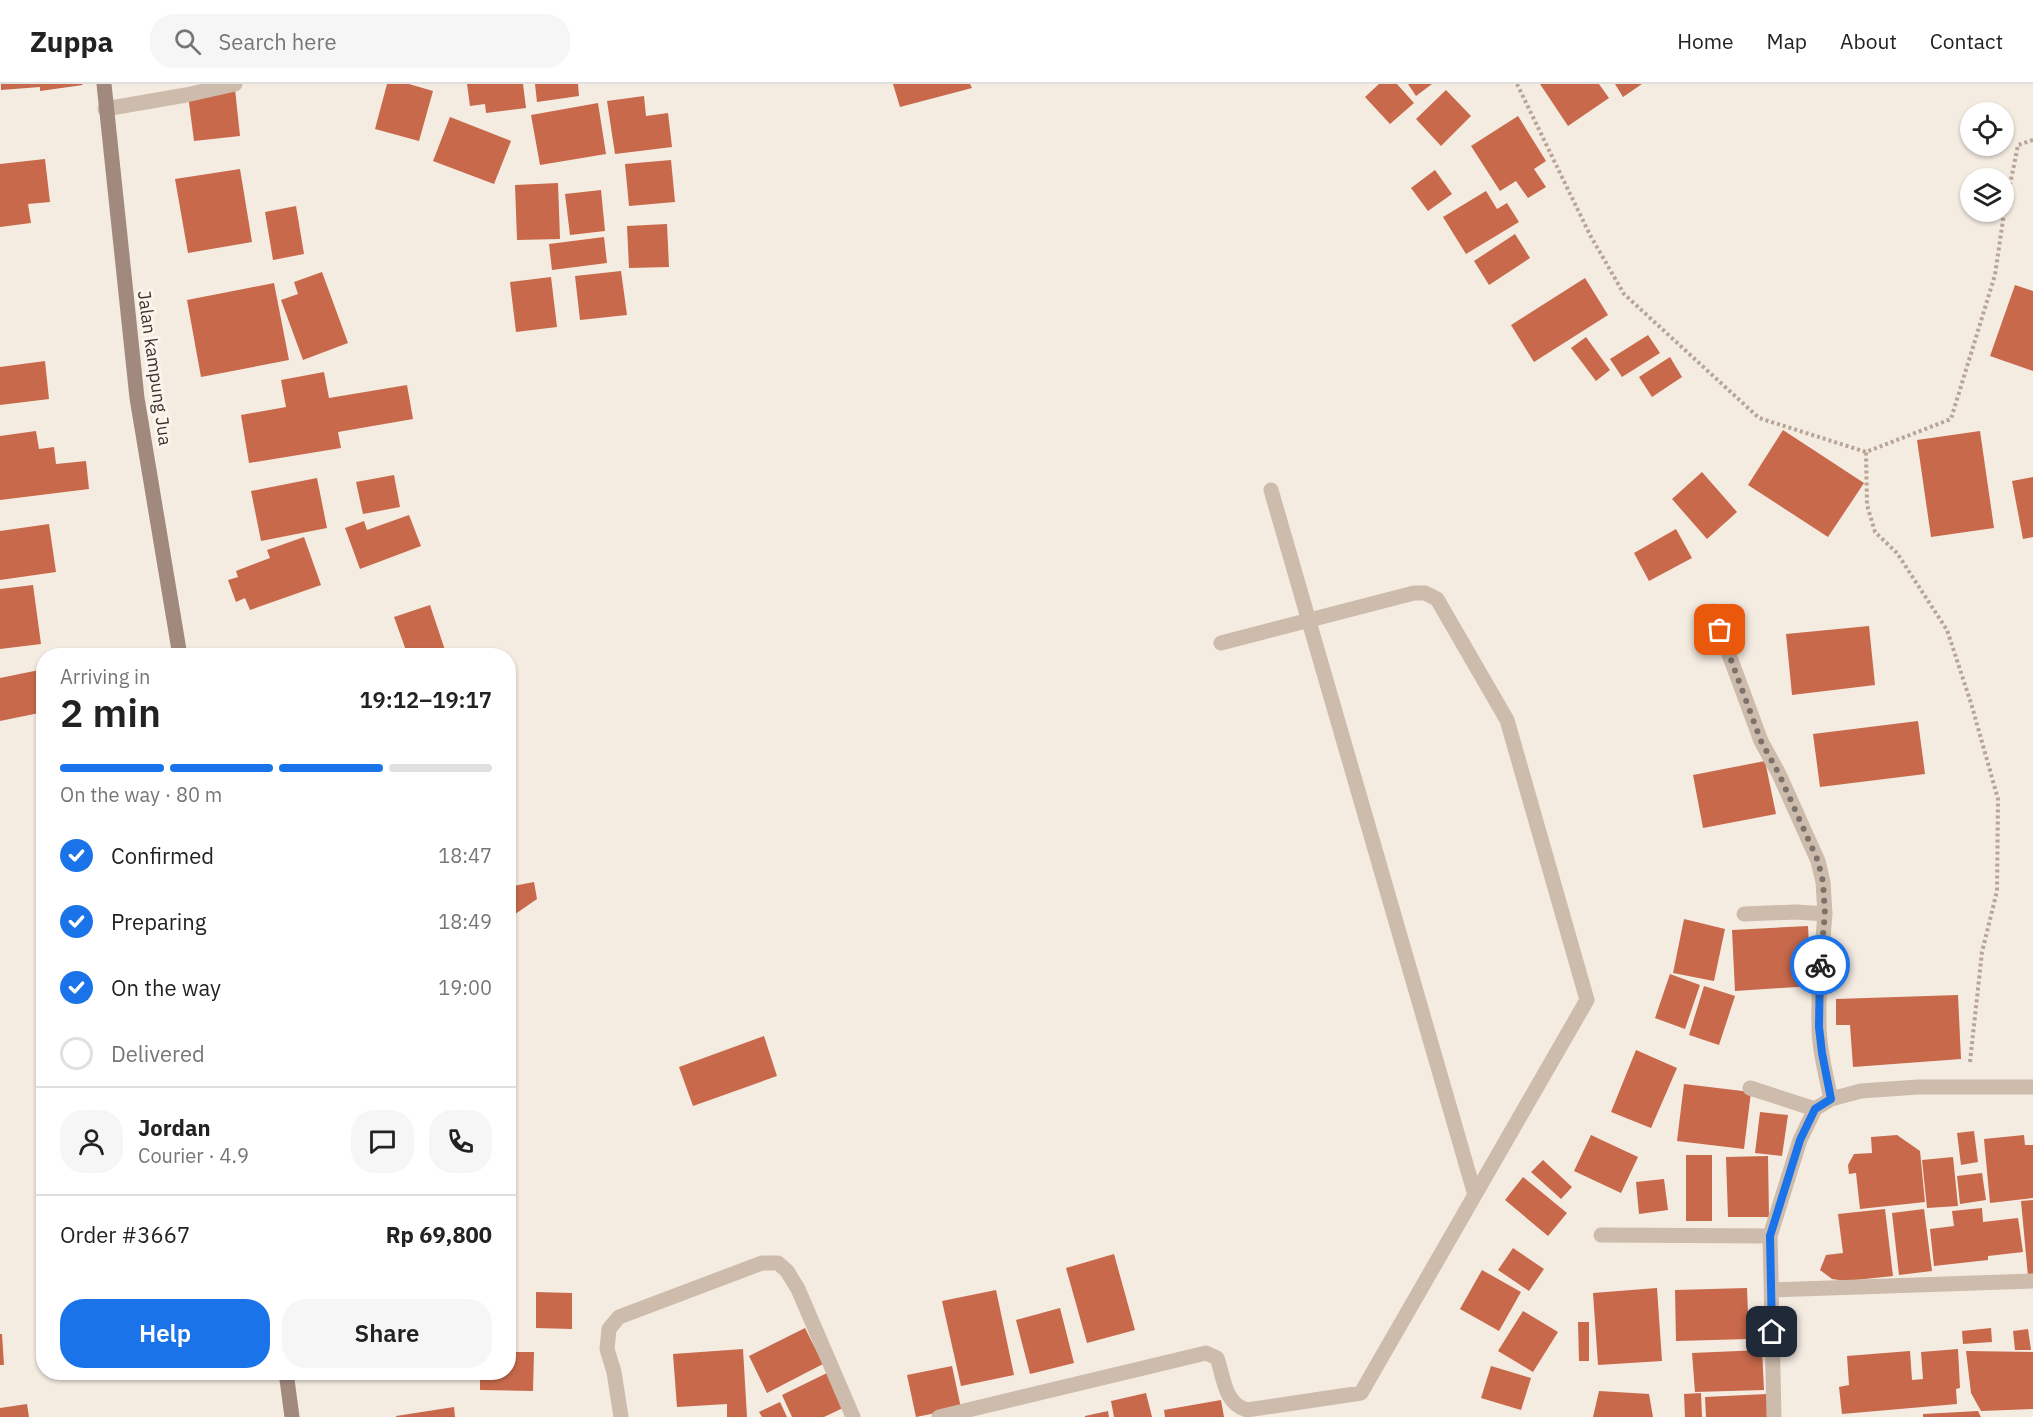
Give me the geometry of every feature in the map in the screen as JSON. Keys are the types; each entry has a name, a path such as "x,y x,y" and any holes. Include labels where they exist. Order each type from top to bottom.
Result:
{"street":[{"name":"Jalan kampung Jua","path":"104,84 137,398 179,648"},
{"path":"105,109 235,84"},
{"path":"1271,490 1475,1195"},
{"path":"939,1417 1206,1353 1217,1358 1229,1397 1238,1407 1247,1410 1360,1393 1587,1000 1507,720 1437,599 1425,593 1414,593 1221,644"},
{"path":"1713,611 1761,741 1779,774 1818,861 1823,882 1825,914 1819,1027 1831,1099"},
{"path":"1744,914 1796,912 1825,914"},
{"path":"1774,1417 1770,1236 1800,1140 1815,1109 1831,1099 1861,1091 1918,1087 2033,1087"},
{"path":"1750,1088 1815,1109"},
{"path":"1602,1235 1770,1236"},
{"path":"621,1417 608,1349 609,1329 619,1317 762,1263 778,1263 787,1271 798,1289 854,1417"},
{"path":"1771,1290 2033,1281"},
{"path":"287,1380 292,1417"}],"path":[{"path":"1517,84 1590,235 1624,294 1759,418 1866,452 1951,419 1995,274 2018,146 2033,140"},
{"path":"1866,452 1867,505 1875,531 1897,553 1947,630 1971,703 1998,799 1997,891 1982,952 1967,1086"}],"building":[{"path":"1,84 83,85 40,91 40,87 1,90"},
{"path":"387,84 409,84 433,91 419,141 375,129"},
{"path":"467,84 523,84 526,108 486,113 485,104 470,106"},
{"path":"535,84 578,84 579,96 537,102"},
{"path":"893,84 970,84 972,88 900,107"},
{"path":"1379,84 1397,84 1414,103 1390,124 1365,97"},
{"path":"1408,84 1432,84 1416,96"},
{"path":"1540,84 1599,84 1609,98 1568,126"},
{"path":"1615,84 1642,84 1623,97"},
{"path":"235,89 240,136 194,141 188,95"},
{"path":"1446,90 1471,116 1441,146 1416,119"},
{"path":"644,96 646,116 668,113 672,147 615,154 607,101"},
{"path":"598,103 606,154 540,165 531,115"},
{"path":"1518,116 1546,161 1534,169 1546,187 1528,198 1516,181 1500,191 1471,146"},
{"path":"450,117 511,141 494,184 433,161"},
{"path":"45,159 50,202 28,204 31,223 0,227 0,164"},
{"path":"671,160 675,202 629,206 625,164"},
{"path":"240,169 252,242 188,253 175,179"},
{"path":"1435,170 1452,194 1428,211 1411,188"},
{"path":"558,183 560,239 517,240 515,185"},
{"path":"601,190 605,231 570,235 565,194"},
{"path":"1486,191 1497,209 1507,203 1519,222 1466,254 1443,217"},
{"path":"296,206 304,254 273,260 265,212"},
{"path":"667,224 669,267 629,268 627,226"},
{"path":"1515,234 1530,258 1489,285 1474,261"},
{"path":"604,237 607,263 552,270 549,244"},
{"path":"621,271 627,315 580,320 575,276"},
{"path":"322,272 348,343 303,360 281,300 298,294 294,282"},
{"path":"551,277 557,327 516,332 510,282"},
{"path":"1585,278 1608,315 1534,362 1511,325"},
{"path":"274,283 289,360 201,377 187,300"},
{"path":"2015,285 2033,291 2033,371 1990,356"},
{"path":"1648,335 1660,353 1622,377 1610,359"},
{"path":"1586,337 1610,370 1596,381 1571,348"},
{"path":"1670,357 1682,377 1652,397 1639,377"},
{"path":"45,361 49,399 0,405 0,367"},
{"path":"324,372 329,398 407,385 413,419 338,432 341,448 249,463 241,415 286,407 281,380"},
{"path":"1783,430 1864,483 1828,537 1748,485"},
{"path":"36,431 39,449 54,447 56,464 86,461 89,489 0,500 0,436"},
{"path":"1980,431 1994,528 1931,537 1917,440"},
{"path":"1702,472 1737,512 1707,539 1672,499"},
{"path":"394,475 400,507 363,514 356,482"},
{"path":"2033,477 2033,537 2023,539 2012,481"},
{"path":"317,478 327,528 261,541 251,491"},
{"path":"409,515 421,546 360,569 345,528 364,521 367,530"},
{"path":"49,524 56,572 0,580 0,531"},
{"path":"1676,529 1692,558 1649,581 1634,553"},
{"path":"304,537 321,585 250,610 245,598 236,602 228,580 238,577 236,571 270,558 267,550"},
{"path":"33,585 41,644 0,649 0,589"},
{"path":"430,605 444,648 405,648 394,617"},
{"path":"1869,626 1875,685 1792,695 1786,634"},
{"path":"36,671 36,714 0,721 0,678"},
{"path":"1918,721 1925,774 1820,787 1813,734"},
{"path":"1765,761 1776,814 1703,828 1693,775"},
{"path":"534,882 537,899 516,913 516,885"},
{"path":"1684,919 1725,929 1714,981 1673,973"},
{"path":"1808,926 1811,986 1735,991 1732,930"},
{"path":"1670,974 1700,985 1685,1029 1655,1018"},
{"path":"1704,986 1735,996 1719,1045 1689,1035"},
{"path":"1958,995 1961,1059 1853,1067 1850,1025 1836,1025 1836,999"},
{"path":"764,1036 777,1076 693,1106 679,1067"},
{"path":"1636,1050 1677,1068 1651,1128 1611,1112"},
{"path":"1684,1084 1751,1092 1744,1149 1677,1141"},
{"path":"1760,1112 1788,1115 1782,1156 1755,1153"},
{"path":"1974,1131 1978,1162 1961,1165 1957,1133"},
{"path":"1591,1135 1638,1157 1621,1193 1574,1171"},
{"path":"1897,1135 1920,1151 1925,1202 1860,1209 1856,1173 1849,1174 1848,1165 1854,1154 1872,1153 1871,1137"},
{"path":"2024,1135 2025,1145 2033,1145 2033,1198 1990,1203 1984,1139"},
{"path":"1686,1155 1712,1155 1712,1221 1686,1221"},
{"path":"1768,1156 1769,1217 1728,1217 1726,1157"},
{"path":"1953,1157 1958,1206 1927,1208 1922,1160"},
{"path":"1543,1160 1572,1187 1561,1199 1531,1172"},
{"path":"1982,1173 1986,1200 1960,1204 1957,1176"},
{"path":"1523,1177 1567,1213 1548,1236 1505,1200"},
{"path":"1664,1179 1668,1210 1639,1214 1636,1182"},
{"path":"2033,1200 2033,1276 2028,1276 2021,1201"},
{"path":"1982,1208 1983,1222 2018,1218 2023,1252 1988,1256 1988,1260 1934,1266 1930,1229 1954,1226 1952,1211"},
{"path":"1885,1209 1893,1276 1846,1281 1832,1279 1820,1270 1826,1255 1843,1253 1838,1214"},
{"path":"1924,1209 1932,1271 1899,1275 1892,1213"},
{"path":"1513,1248 1544,1269 1529,1291 1498,1270"},
{"path":"1114,1254 1135,1330 1087,1343 1066,1268"},
{"path":"1482,1270 1521,1292 1499,1331 1460,1309"},
{"path":"1657,1288 1662,1361 1598,1365 1593,1293"},
{"path":"1747,1288 1749,1339 1676,1341 1675,1290"},
{"path":"996,1290 1014,1375 961,1386 942,1301"},
{"path":"536,1292 572,1293 572,1329 536,1328"},
{"path":"1060,1308 1074,1363 1030,1374 1016,1320"},
{"path":"1523,1311 1558,1332 1533,1372 1498,1351"},
{"path":"1578,1322 1589,1322 1589,1361 1579,1361"},
{"path":"805,1328 823,1364 767,1393 749,1356"},
{"path":"1991,1328 1992,1342 1963,1344 1962,1331"},
{"path":"2028,1329 2031,1350 2015,1350 2013,1331"},
{"path":"0,1334 2,1334 4,1365 0,1365"},
{"path":"743,1349 747,1417 727,1417 727,1404 677,1407 673,1354"},
{"path":"1958,1349 1960,1388 1956,1389 1957,1404 1842,1414 1839,1387 1849,1385 1847,1356 1910,1351 1912,1380 1923,1379 1921,1352"},
{"path":"1762,1350 1764,1390 1695,1392 1692,1353"},
{"path":"1966,1351 2033,1352 2033,1409 1981,1411 1971,1393"},
{"path":"516,1352 534,1352 533,1391 480,1390 480,1380 516,1380"},
{"path":"952,1366 961,1408 916,1417 907,1375"},
{"path":"1491,1366 1531,1378 1521,1410 1481,1398"},
{"path":"827,1373 843,1408 824,1417 792,1417 782,1395"},
{"path":"1599,1391 1649,1394 1653,1417 1593,1417"},
{"path":"1146,1393 1152,1417 1114,1417 1111,1401"},
{"path":"1701,1393 1702,1417 1685,1417 1684,1394"},
{"path":"1767,1394 1768,1417 1706,1417 1705,1397"},
{"path":"1221,1400 1224,1417 1165,1417 1164,1410"},
{"path":"780,1402 787,1417 762,1417 759,1412"},
{"path":"27,1404 29,1417 0,1417 0,1408"},
{"path":"454,1407 455,1417 396,1417 396,1416"},
{"path":"1108,1411 1109,1417 1085,1417 1085,1416"},
{"path":"1978,1411 1981,1417 1923,1417 1923,1414"}],"way so far":[{"path":"1720,630 1761,741 1779,774 1818,861 1823,882 1825,914 1820,965"}],"route":[{"path":"1772,1332 1770,1236 1800,1140 1815,1109 1831,1099 1819,1027 1820,965"}]}
